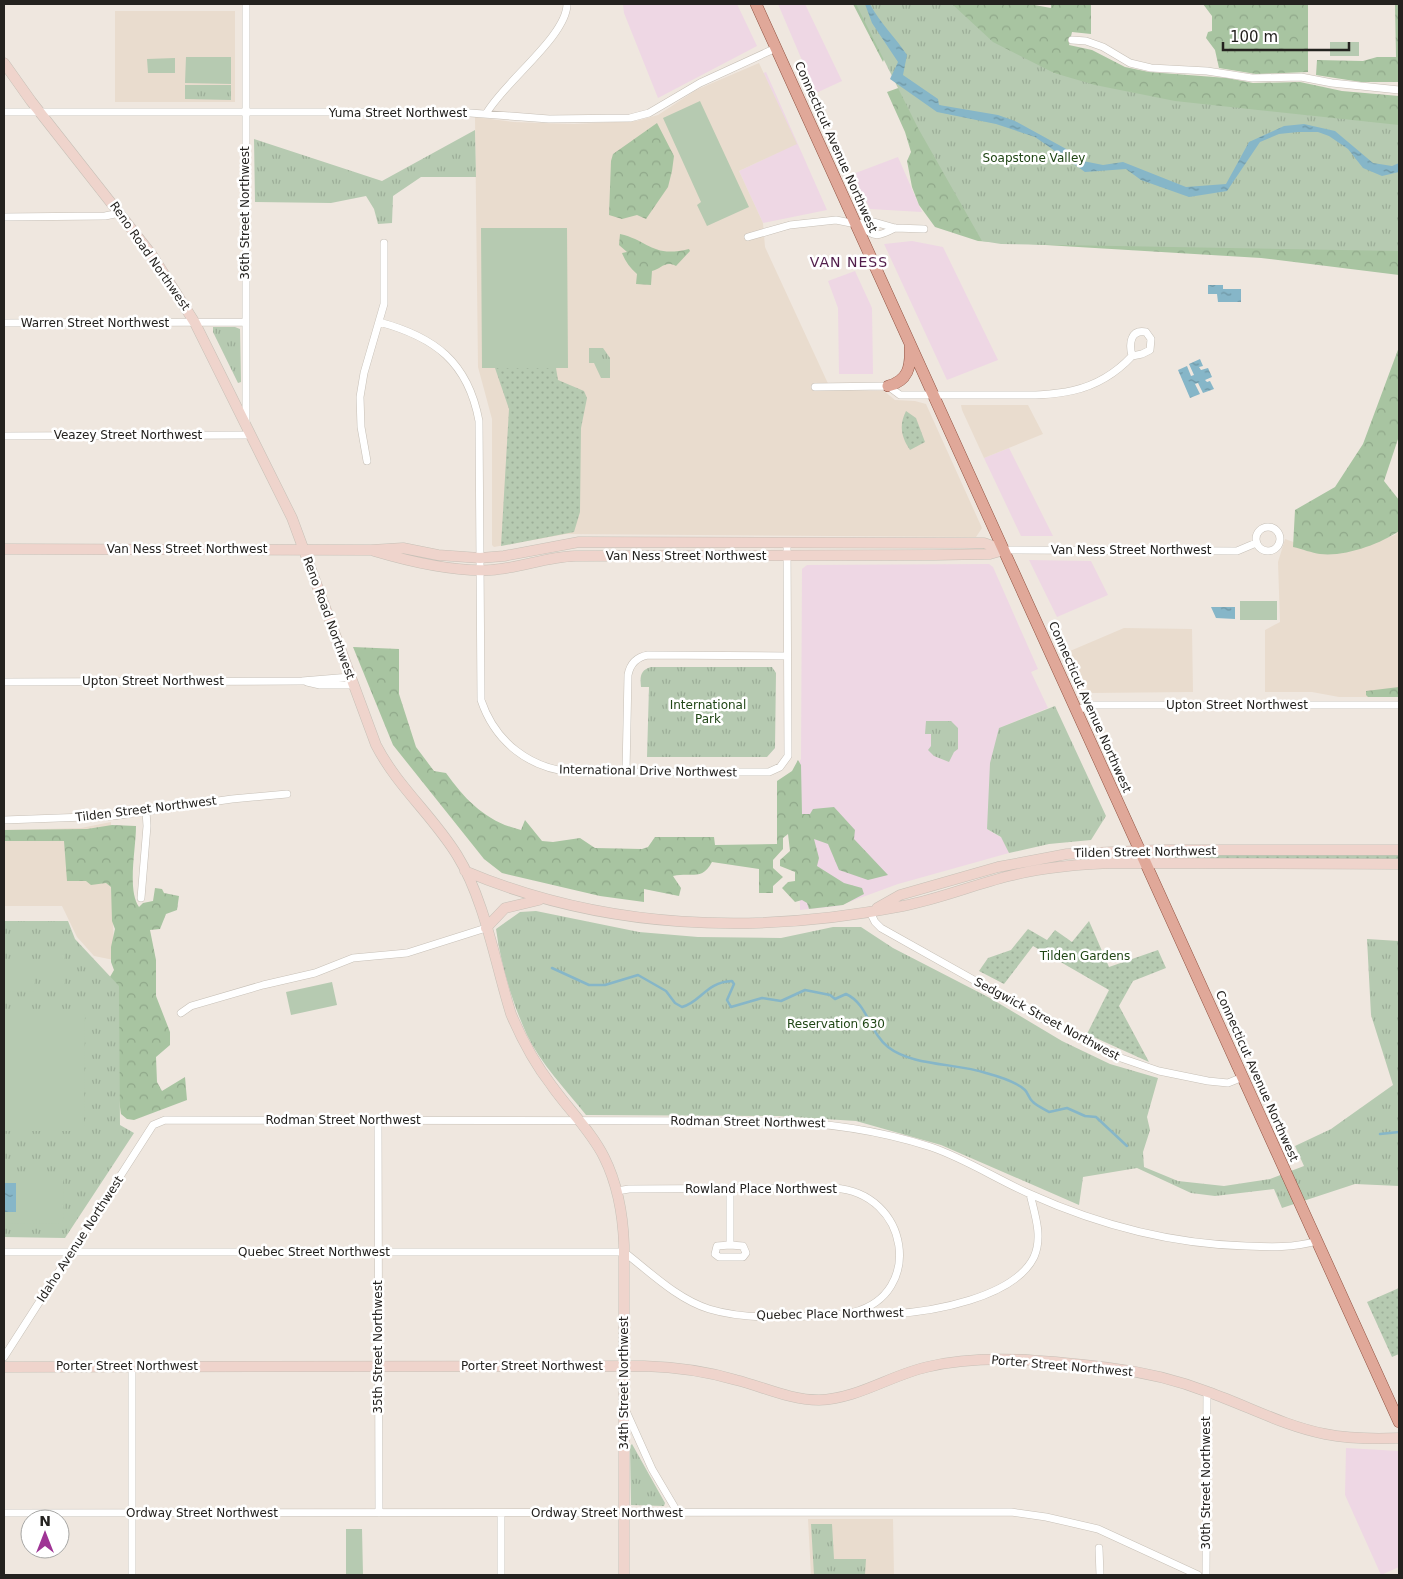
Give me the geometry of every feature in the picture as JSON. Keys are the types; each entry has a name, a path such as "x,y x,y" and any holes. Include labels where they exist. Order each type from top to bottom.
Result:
{"main road":[{"name":"Connecticut Avenue Northwest","path":"756,4 1399,1422"},
{"name":"Reno Road Northwest","path":"4,63 168,278 195,322 286,502 351,681 381,753 443,834 465,871 486,928 511,1014 520,1033 540,1070 580,1120 603,1156 617,1191"},
{"path":"888,386 900,382 908,373 910,344"},
{"name":"Van Ness Street Northwest","path":"4,549 371,550 403,548 438,555 480,558 504,556 579,542 984,543 1004,550"},
{"name":"Van Ness Street Northwest","path":"371,550 427,563 480,569 507,567 560,556 981,555 1004,550"},
{"name":"Tilden Street Northwest","path":"870,912 900,895 1015,862 1079,853 1140,850 1399,850"},
{"path":"1015,862 1018,874"},
{"name":"Tilden Street Northwest","path":"465,871 510,889 543,899 628,916 706,924 799,922 870,912 923,902 1018,874 1082,864 1399,864"},
{"path":"486,928 505,908 543,899"},
{"name":"34th Street Northwest","path":"617,1191 623,1219 624,1252 624,1575"},
{"name":"Porter Street Northwest","path":"4,1366 660,1366 698,1371 735,1379 784,1396 807,1399 831,1399 934,1365 992,1360 1130,1371 1164,1378 1207,1391 1266,1416 1316,1432 1356,1438 1399,1438"}],"street":[{"name":"36th Street Northwest","path":"246,4 246,423"},
{"path":"486,114 502,91 559,29 566,14 567,4"},
{"path":"1072,40 1086,41 1103,47 1130,62 1151,68 1207,71 1252,78 1301,77 1332,83 1399,90"},
{"name":"Yuma Street Northwest","path":"4,112 457,112 549,119 622,119 642,115 700,83 776,48"},
{"path":"4,217 105,216 120,213"},
{"path":"748,237 790,225 836,220 856,224 881,223 895,228 924,229"},
{"path":"856,224 873,236 880,236 895,228"},
{"path":"367,461 361,427 360,397 364,373 384,304 384,243"},
{"name":"Warren Street Northwest","path":"4,323 245,322"},
{"name":"International Drive Northwest","path":"379,322 411,332 435,345 459,369 472,395 479,421 480,694 485,712 494,729 519,753 548,768 573,772 769,772 776,769 788,756 787,543"},
{"path":"815,388 888,386 900,395 1047,396 1073,392 1110,376 1132,356"},
{"name":"Veazey Street Northwest","path":"4,436 251,435"},
{"name":"Van Ness Street Northwest","path":"1004,550 1238,550 1256,543"},
{"path":"626,772 628,675 632,664 640,658 648,655 788,656"},
{"name":"Upton Street Northwest","path":"4,682 302,681 320,685 351,681"},
{"name":"Upton Street Northwest","path":"1076,710 1095,705 1399,705"},
{"name":"Tilden Street Northwest","path":"4,820 83,818 232,798 287,794"},
{"path":"141,898 147,826 146,811"},
{"name":"Sedgwick Street Northwest","path":"870,912 875,922 881,928 1108,1053 1147,1067 1203,1081 1228,1083 1243,1077"},
{"path":"181,1013 191,1006 268,983 315,973 353,958 407,953 486,928"},
{"name":"Rodman Street Northwest","path":"157,1122 378,1120 772,1121 848,1126 900,1138 945,1152 1030,1194 1108,1224 1175,1240 1257,1247 1296,1246 1317,1241"},
{"name":"35th Street Northwest","path":"378,1120 379,1513"},
{"name":"Idaho Avenue Northwest","path":"4,1357 153,1125 157,1122"},
{"name":"Rowland Place Northwest","path":"617,1191 629,1188 839,1188 866,1196 884,1210 894,1225 899,1243 899,1262 894,1277 879,1299 866,1308 846,1314"},
{"path":"730,1188 730,1245"},
{"name":"Quebec Place Northwest","path":"624,1252 678,1294 712,1310 749,1315 806,1317 846,1314 884,1315 920,1311 972,1298 1010,1283 1029,1265 1036,1248 1037,1226 1030,1194"},
{"name":"Quebec Street Northwest","path":"4,1252 624,1252"},
{"path":"132,1366 132,1575"},
{"name":"30th Street Northwest","path":"1206,1575 1207,1391"},
{"path":"625,1410 652,1469 678,1513"},
{"name":"Ordway Street Northwest","path":"4,1513 999,1512 1035,1514 1105,1532 1198,1575"},
{"path":"501,1513 501,1575"},
{"path":"1099,1548 1100,1575"}],"shaded area":[{"path":"623,4 737,4 757,46 658,98 624,13"},
{"path":"778,4 805,4 842,81 816,93"},
{"path":"115,11 235,11 235,102 115,102"},
{"path":"759,63 797,144 739,171 763,223 765,247 831,390 884,391 895,400 915,401 926,404 982,528 976,537 566,534 494,547 492,545 492,419 478,367 475,117 513,122 574,124 636,121 658,115 696,90"},
{"path":"766,72 827,210 763,223 739,171 779,152 749,79"},
{"path":"898,157 922,212 870,209 853,174"},
{"path":"912,241 943,247 998,360 947,380 884,244"},
{"path":"855,271 872,308 873,374 839,374 838,308 828,281"},
{"path":"961,405 1028,405 1043,434 984,458"},
{"path":"1009,448 1053,536 1021,536 984,458"},
{"path":"1399,528 1399,697 1339,697 1312,692 1265,692 1265,630 1280,622 1278,562 1285,539 1302,545 1377,541 1395,535"},
{"path":"1029,560 1091,561 1108,595 1057,617"},
{"path":"989,564 993,567 1038,669 1031,672 1048,708 999,728 987,829 1002,838 1009,853 898,884 838,906 800,910 799,774 795,768 801,759 802,569 807,565"},
{"path":"1124,628 1192,629 1193,692 1089,693 1070,651"},
{"path":"111,822 114,960 94,956 77,937 62,906 4,906 4,830 81,828"},
{"path":"1346,1448 1399,1451 1399,1567 1381,1575 1345,1495"},
{"path":"808,1519 893,1519 894,1575 811,1575"}],"green space":[{"path":"853,4 865,4 886,53 883,62"},
{"name":"Soapstone Valley","path":"856,4 952,4 993,42 1054,73 1095,85 1175,101 1399,125 1399,251 1001,244 982,241 918,128"},
{"path":"873,4 1029,4 1051,8 1051,4 1091,4 1091,34 1072,32 1069,45 1092,50 1125,67 1149,72 1227,78 1253,83 1300,82 1342,91 1399,96 1399,159 1244,146"},
{"path":"1203,4 1308,4 1308,72 1256,74 1219,68 1215,50 1206,38 1208,32 1212,31 1212,16"},
{"path":"1395,4 1399,4 1399,82 1361,82 1316,75 1317,60 1363,61 1377,57 1396,57"},
{"path":"1330,42 1359,42 1359,56 1330,56"},
{"path":"186,57 231,57 231,84 185,83"},
{"path":"175,58 175,73 148,73 147,59"},
{"path":"185,85 231,85 231,100 185,99"},
{"name":"Soapstone Valley","path":"901,87 1399,174 1399,275 1261,258 978,241 935,227 919,205 912,187 907,161 911,152 905,132 887,92"},
{"path":"700,101 749,207 707,226 697,205 701,202 663,118"},
{"path":"657,123 674,156 668,187 646,219 637,215 622,219 609,215 611,161 613,154"},
{"path":"475,130 476,177 421,177 393,196 392,223 378,224 374,209 366,196 331,203 255,202 254,139 382,181"},
{"path":"481,228 567,228 568,368 482,368"},
{"path":"620,234 659,250 677,251 689,249 690,251 676,266 666,264 652,271 651,285 636,284 637,274 628,264 622,253 627,252 619,245"},
{"path":"213,327 235,327 240,329 241,382 238,383 213,332"},
{"path":"1399,347 1399,436 1384,481 1399,500 1399,531 1372,545 1340,554 1320,554 1293,547 1295,510 1335,487 1363,444"},
{"path":"589,348 603,348 610,358 610,378 601,378 594,363 589,363"},
{"path":"495,368 556,368 558,380 584,391 587,398 581,428 580,512 574,532 501,546 509,409"},
{"path":"906,411 916,418 925,442 910,450 902,431 902,421"},
{"path":"1240,601 1277,601 1277,620 1240,620"},
{"path":"353,647 399,649 399,694 416,747 434,771 446,773 461,793 478,809 498,822 521,830 525,820 542,841 553,842 580,838 595,848 642,849 648,847 655,837 714,837 715,845 777,844 777,781 792,771 798,760 801,765 802,814 810,814 813,809 834,807 855,830 854,839 888,875 868,880 839,870 828,844 814,839 819,858 817,866 844,883 862,888 864,894 843,905 809,909 807,903 802,900 795,902 782,888 788,882 795,881 795,872 780,866 780,860 790,851 788,834 783,838 783,849 773,860 773,868 783,877 773,886 773,893 759,893 759,869 712,862 700,874 673,876 681,888 679,896 644,889 644,902 600,896 502,873 484,859 393,745"},
{"name":"International Park","path":"651,667 772,667 776,673 775,748 767,757 647,757 649,687 641,687 641,680 643,672"},
{"path":"1399,687 1399,697 1368,697 1366,695 1366,691"},
{"path":"1055,706 1106,816 1091,840 1049,844 1009,853 1001,837 987,829 990,763 999,728"},
{"path":"926,721 951,721 958,728 958,749 954,752 949,762 934,756 928,750 931,746 931,734 925,734"},
{"path":"112,825 136,826 133,890 139,907 143,903 153,901 155,888 162,889 164,893 179,896 177,910 166,914 160,929 150,930 156,960 156,996 170,1032 170,1045 156,1057 157,1082 162,1091 185,1077 187,1100 134,1120 127,1119 121,1114 103,989 114,970 111,962 111,947 115,929 112,921 111,887 106,883 91,885 86,881 67,881 64,841 4,841 4,830 87,829"},
{"path":"1399,854 1399,863 1165,861 1164,858 1165,855"},
{"name":"Reservation 630","path":"536,911 639,932 698,937 781,938 833,927 861,927 893,948 990,998 1062,1041 1110,1064 1158,1078 1147,1117 1150,1130 1143,1152 1144,1167 1178,1181 1224,1186 1270,1179 1304,1166 1295,1146 1331,1129 1393,1085 1371,1015 1367,939 1399,941 1399,1186 1355,1184 1282,1208 1274,1189 1215,1196 1191,1193 1137,1168 1083,1177 1079,1205 941,1145 856,1121 778,1116 586,1115 554,1076 533,1046 517,1010 504,970 496,929 520,912"},
{"path":"4,921 68,921 75,939 119,986 120,1125 134,1133 65,1238 4,1237"},
{"name":"Tilden Gardens","path":"1089,921 1109,967 1158,950 1166,968 1133,981 1119,1006 1149,1062 1087,1034 1109,990 1033,946 1004,984 979,971 988,958 1011,950 1028,929 1047,940 1055,930 1072,942"},
{"path":"42,954 64,954 64,990 42,990"},
{"path":"4,961 34,961 34,991 4,992"},
{"path":"332,982 337,1005 291,1015 286,992"},
{"path":"4,1013 85,1013 84,1131 4,1131"},
{"path":"4,1178 63,1178 64,1219 60,1223 4,1224"},
{"path":"1399,1288 1399,1354 1392,1357 1367,1302"},
{"path":"632,1444 665,1503 664,1506 631,1505 630,1446"},
{"path":"811,1524 832,1524 834,1559 866,1559 865,1575 814,1575"},
{"path":"346,1529 362,1529 363,1575 346,1575"}],"water":[{"path":"865,4 870,4 907,55 903,75 938,99 939,105 998,115 1015,121 1068,150 1083,161 1103,165 1123,162 1186,187 1226,184 1249,142 1284,126 1304,124 1335,131 1373,163 1392,166 1399,163 1399,172 1382,176 1363,168 1348,149 1329,136 1318,132 1298,132 1279,134 1260,142 1227,191 1189,197 1141,180 1126,169 1085,172 1035,137 996,124 937,112 890,79 898,62 872,23"},
{"path":"1208,285 1223,285 1223,289 1241,289 1241,302 1218,302 1217,294 1208,294"},
{"path":"1200,359 1203,366 1199,367 1201,370 1208,368 1212,377 1205,380 1207,382 1210,381 1214,389 1203,393 1198,383 1195,384 1200,394 1190,398 1178,370 1187,366 1191,376 1194,375 1189,364"},
{"path":"1211,607 1235,607 1235,619 1216,618"},
{"path":"4,1183 16,1183 16,1212 4,1212"}],"waterway":[{"path":"552,968 589,985 605,985 638,975 666,991 675,1003 682,1007 694,1001 710,988 723,982 732,981 734,984 727,1000 731,1007 762,998 781,1001 805,990 830,995 835,999 846,994 859,1004 882,1041 898,1053 922,1061 974,1070 1017,1084 1026,1091 1033,1102 1049,1112 1067,1108 1085,1116 1096,1117 1127,1146"},
{"path":"1380,1134 1399,1132"}],"district":[{"name":"VAN NESS","path":"849,262"}]}
